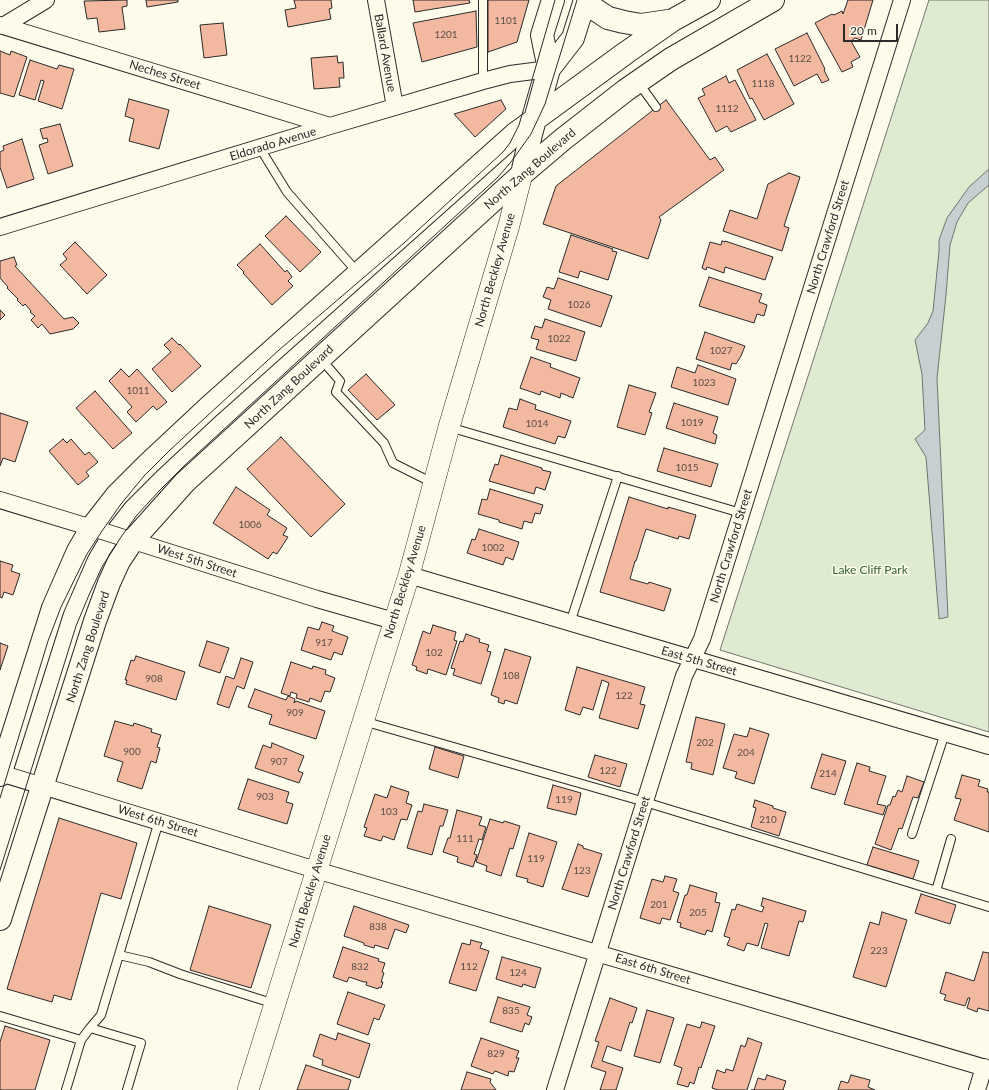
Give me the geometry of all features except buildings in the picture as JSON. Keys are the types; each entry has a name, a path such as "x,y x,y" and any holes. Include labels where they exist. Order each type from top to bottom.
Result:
{"main road":[{"name":"North Beckley Avenue","path":"549,69 542,35 553,0"},
{"name":"North Beckley Avenue","path":"522,174 549,69 573,38 585,0"},
{"path":"585,0 593,8 608,18 624,22 641,25 673,20"},
{"path":"0,774 53,608 78,551 92,527 117,496 148,464 209,407 515,134 673,20 708,0"},
{"name":"North Zang Boulevard","path":"0,918 44,785 95,620 111,578 119,561 132,540 185,482 522,174 562,140 638,82 671,59 773,0"}],"street":[{"path":"2,25 46,0"},
{"name":"Ballard Avenue","path":"376,0 394,107"},
{"name":"North Crawford Street","path":"556,1090 684,676 702,639 902,0"},
{"name":"Neches Street","path":"2,25 330,126"},
{"name":"Eldorado Avenue","path":"0,227 483,81 510,74 549,69"},
{"name":"North Beckley Avenue","path":"248,1090 409,575 449,427 509,225 522,174"},
{"name":"West 5th Street","path":"0,500 92,527 317,599 394,621"},
{"name":"East 5th Street","path":"409,575 989,746"},
{"name":"West 6th Street","path":"0,774 44,785 316,870"},
{"name":"East 6th Street","path":"316,870 987,1068"},
{"path":"977,1090 987,1068"}],"lane":[{"path":"483,0 483,81"},
{"path":"638,82 656,107"},
{"path":"260,148 287,192 358,274"},
{"path":"320,359 340,381 336,392 384,442 393,463 434,483"},
{"path":"449,427 741,513"},
{"path":"570,623 618,476"},
{"path":"363,721 645,802 989,907"},
{"path":"912,834 945,733"},
{"path":"66,1090 81,1040 101,1015 159,821"},
{"path":"936,891 951,839"},
{"path":"119,955 149,962 180,974 276,1004"},
{"path":"0,1016 81,1040"},
{"path":"90,1028 141,1042 127,1090"}],"green space":[{"name":"Lake Cliff Park","path":"929,0 989,0 989,732 720,650"}],"shaded area":[{"path":"989,169 989,185 968,203 957,222 950,245 937,378 948,617 939,619 926,457 915,439 925,430 922,374 915,340 928,323 933,311 939,240 947,218 969,187"}],"tram line":[{"path":"0,798 48,641 61,607 87,554 102,531 121,504 144,476 170,450 279,350 404,243 503,152 510,143 519,125 555,0"},
{"path":"0,870 76,626 102,567 121,537 137,515 185,465 498,177 511,162 531,134 545,104 577,0"}]}
